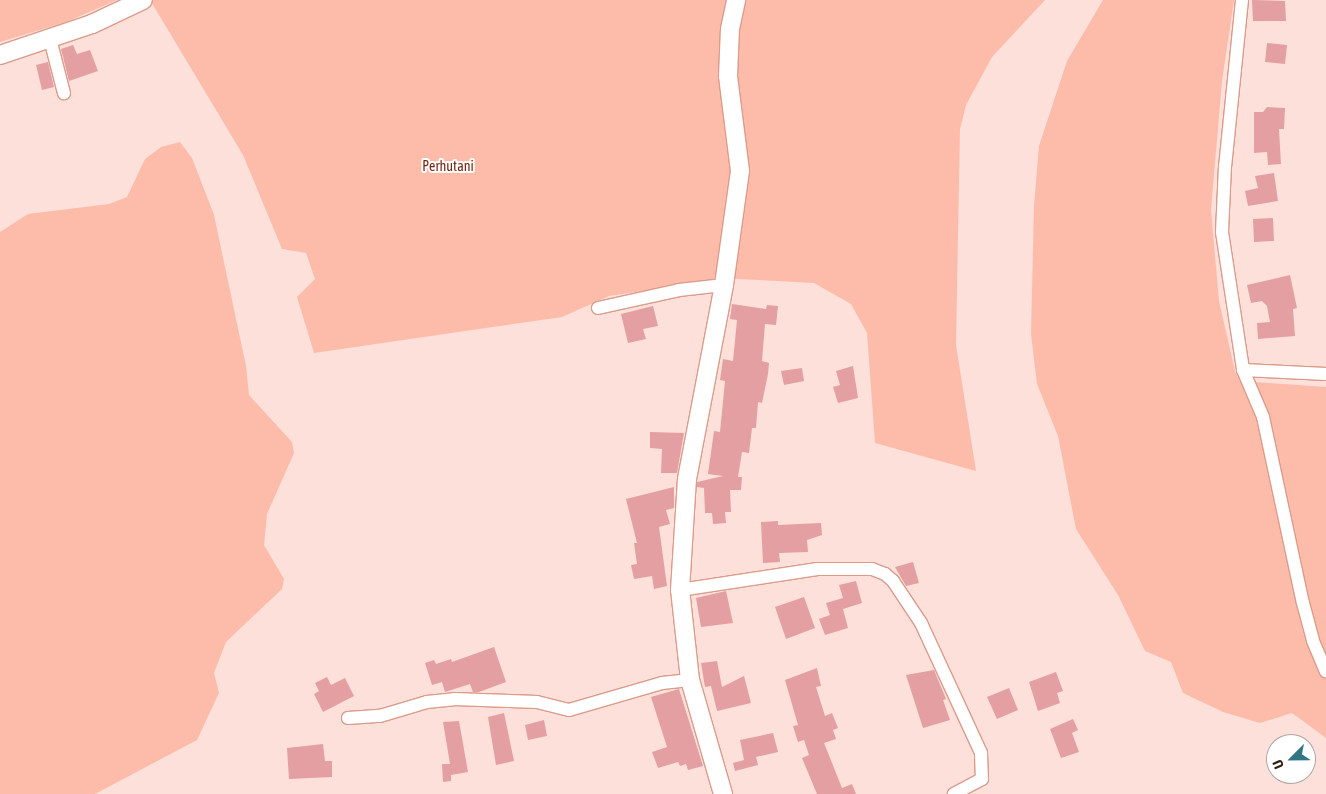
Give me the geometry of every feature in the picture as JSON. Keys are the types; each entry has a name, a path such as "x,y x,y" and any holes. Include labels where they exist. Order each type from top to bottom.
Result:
{"street":[{"path":"0,55 114,16 143,0"},
{"path":"723,794 690,680 680,590 687,479 724,285 740,171 728,76 730,29 736,0"},
{"path":"1242,0 1226,148 1222,232 1243,370 1263,417 1302,603 1313,641 1326,670"},
{"path":"50,39 64,94"},
{"path":"598,308 679,290 724,285"},
{"path":"1243,370 1326,374"},
{"path":"680,590 817,570 872,569 885,574 893,581 921,623 981,753 982,779 954,794"},
{"path":"348,718 380,716 426,702 454,698 537,702 569,710 662,684 690,680"}],"green space":[{"path":"0,0 117,0 66,22 0,42"},
{"name":"Perhutani","path":"150,0 1045,0 992,57 966,105 960,129 956,345 976,471 875,443 867,333 851,304 814,283 738,279 696,283 609,296 562,317 314,353 297,297 315,279 306,253 282,249 243,155"},
{"path":"1103,0 1234,0 1222,81 1211,210 1219,301 1235,371 1240,381 1326,387 1326,738 1292,713 1260,723 1223,712 1183,693 1171,662 1145,651 1118,595 1076,529 1058,436 1037,384 1031,334 1034,206 1039,146 1067,61"},
{"path":"180,142 192,158 214,215 246,366 249,395 292,442 294,453 267,514 264,545 284,579 282,589 226,642 214,673 219,693 197,740 95,794 0,794 0,232 28,214 109,204 127,197 145,159 161,147"}],"building":[{"path":"1252,0 1285,1 1286,21 1253,21"},
{"path":"1267,43 1287,45 1285,64 1265,62"},
{"path":"73,45 77,54 90,50 98,71 69,81 61,49"},
{"path":"48,62 54,87 42,90 36,65"},
{"path":"1267,107 1285,108 1284,129 1279,129 1281,164 1268,165 1267,152 1254,153 1254,112 1263,112"},
{"path":"1274,173 1278,201 1248,206 1245,191 1258,188 1255,176"},
{"path":"1273,218 1274,241 1254,242 1253,219"},
{"path":"1290,275 1297,308 1293,309 1295,336 1258,339 1257,323 1270,322 1267,306 1262,301 1251,303 1247,285"},
{"path":"732,304 766,309 767,305 778,306 776,325 765,324 762,361 769,363 768,374 762,403 758,402 756,428 752,428 749,453 742,452 738,477 742,477 741,490 730,490 731,512 725,512 726,523 713,524 712,513 705,513 704,488 697,487 697,482 723,476 708,474 714,431 720,432 725,381 720,380 723,359 733,361 737,320 730,319"},
{"path":"653,306 658,326 643,329 646,339 628,343 621,314"},
{"path":"853,366 858,398 838,403 833,387 840,385 836,371"},
{"path":"802,368 804,381 784,385 781,371"},
{"path":"650,432 684,433 677,473 661,473 662,449 650,448"},
{"path":"674,487 674,508 666,510 670,524 659,527 667,586 654,589 652,576 634,579 631,565 637,564 634,543 637,543 626,499"},
{"path":"778,521 778,525 821,523 822,535 807,540 808,552 779,553 780,562 763,563 761,522"},
{"path":"913,562 919,583 906,586 895,567"},
{"path":"856,581 862,603 843,609 848,628 825,635 819,619 830,615 826,603 843,598 839,585"},
{"path":"726,591 733,623 701,627 696,598"},
{"path":"804,597 815,628 786,639 775,607"},
{"path":"494,647 506,682 479,692 473,692 470,684 445,692 442,682 432,685 425,663 434,660 436,664 451,659 452,662"},
{"path":"717,661 722,687 744,676 751,703 717,711 711,686 705,687 701,663"},
{"path":"817,668 821,686 816,687 825,716 832,713 838,728 833,730 836,739 824,743 842,788 852,784 856,794 817,794 802,758 809,755 804,740 798,742 793,726 798,725 785,680"},
{"path":"934,670 946,699 943,700 950,720 923,728 906,675"},
{"path":"1056,672 1063,691 1057,693 1060,703 1038,711 1029,682"},
{"path":"327,677 331,685 345,678 354,696 323,712 314,694 319,691 315,683"},
{"path":"1009,688 1018,710 997,719 987,697"},
{"path":"679,689 703,766 688,770 686,764 680,766 678,762 658,768 652,752 667,747 651,697"},
{"path":"504,713 514,761 496,765 488,717"},
{"path":"1073,719 1078,730 1072,733 1079,752 1061,758 1050,729"},
{"path":"544,720 547,736 528,740 525,725"},
{"path":"459,721 468,772 451,775 451,781 443,782 442,764 450,764 443,722"},
{"path":"773,733 778,752 756,757 758,765 735,771 733,763 744,760 740,740"},
{"path":"323,744 325,761 332,761 332,777 289,779 287,748"}]}
